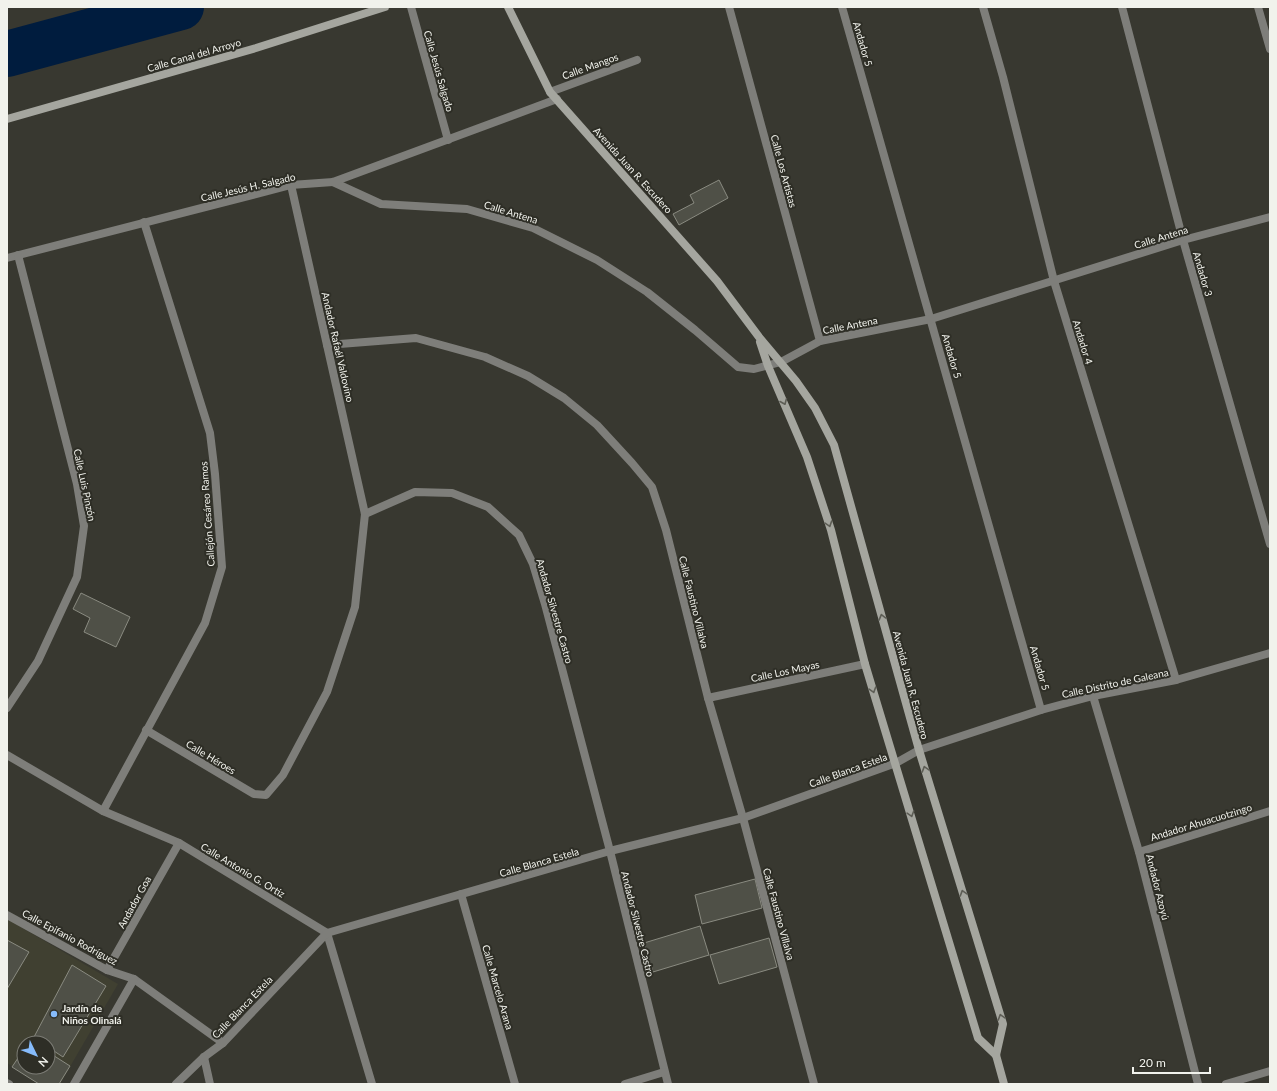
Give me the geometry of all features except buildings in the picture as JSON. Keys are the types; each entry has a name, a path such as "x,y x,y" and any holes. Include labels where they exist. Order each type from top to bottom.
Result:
{"main road":[{"name":"Calle Canal del Arroyo","path":"7,119 256,48 385,7"},
{"name":"Avenida Juan R. Escudero","path":"508,7 550,92 717,281 815,408 834,445 919,750 1003,1024 996,1055 1004,1084"},
{"name":"Avenida Juan R. Escudero","path":"759,337 768,366 807,457 831,530 865,664 978,1038 996,1055"}],"street":[{"name":"Calle Jesús Salgado","path":"411,7 448,140"},
{"name":"Calle Los Artistas","path":"729,7 820,341"},
{"name":"Andador 5","path":"842,7 1041,710"},
{"name":"Andador 4","path":"983,7 1003,77 1054,281 1176,680"},
{"name":"Andador 3","path":"1122,7 1183,240 1270,544"},
{"path":"1258,7 1270,49"},
{"name":"Calle Mangos","path":"550,92 638,60"},
{"name":"Calle Jesús H. Salgado","path":"7,258 291,185 333,182 557,100"},
{"name":"Calle Antena","path":"333,182 381,204 467,209 533,228 597,260 647,292 738,366 754,369 781,362 820,341 931,319 1183,240 1270,217"},
{"name":"Andador Rafaél Valdovino","path":"291,185 364,514"},
{"name":"Callejón Cesáreo Ramos","path":"103,810 205,623 222,567 215,474 210,433 144,222"},
{"name":"Calle Luis Pinzón","path":"7,708 38,660 77,577 84,526 77,484 18,255"},
{"name":"Calle Faustino Villalva","path":"327,345 416,338 485,357 534,380 564,398 597,425 652,487 666,530 708,698 743,818 814,1084"},
{"name":"Andador Silvestre Castro","path":"364,514 415,492 452,494 488,507 519,535 533,564 545,604 610,851 668,1084"},
{"name":"Calle Héroes","path":"146,730 254,794 266,795 284,775 327,692 355,607 364,514"},
{"name":"Calle Distrito de Galeana","path":"919,750 1041,710 1093,696 1176,680 1270,653"},
{"name":"Calle Los Mayas","path":"708,698 865,664"},
{"name":"Andador Azoyú","path":"1093,696 1139,852 1198,1084"},
{"name":"Calle Blanca Estela","path":"176,1084 204,1057 223,1042 327,933 610,851 743,818 896,763 919,750"},
{"name":"Calle Antonio G. Ortiz","path":"7,755 103,810 179,843 327,933"},
{"name":"Andador Ahuacuotzingo","path":"1139,852 1269,814"},
{"name":"Andador Goa","path":"107,970 179,843"},
{"name":"Calle Marcelo Arana","path":"461,894 515,1084"},
{"name":"Calle Epifanio Rodríguez","path":"7,915 107,970 134,979 223,1042"},
{"path":"327,933 372,1084"},
{"path":"74,1084 134,979"},
{"path":"204,1057 210,1084"},
{"path":"1226,1084 1270,1071"},
{"path":"625,1084 664,1072"}],"shaded area":[{"name":"Jardín de Niños Olinalá","path":"7,919 118,984 60,1084 42,1084 27,1075 56,1075 56,1035 16,1035 16,1068 7,1063"}],"waterway":[{"path":"7,54 181,7"}],"place":[{"name":"Jardín de Niños Olinalá","path":"54,1014"}]}
